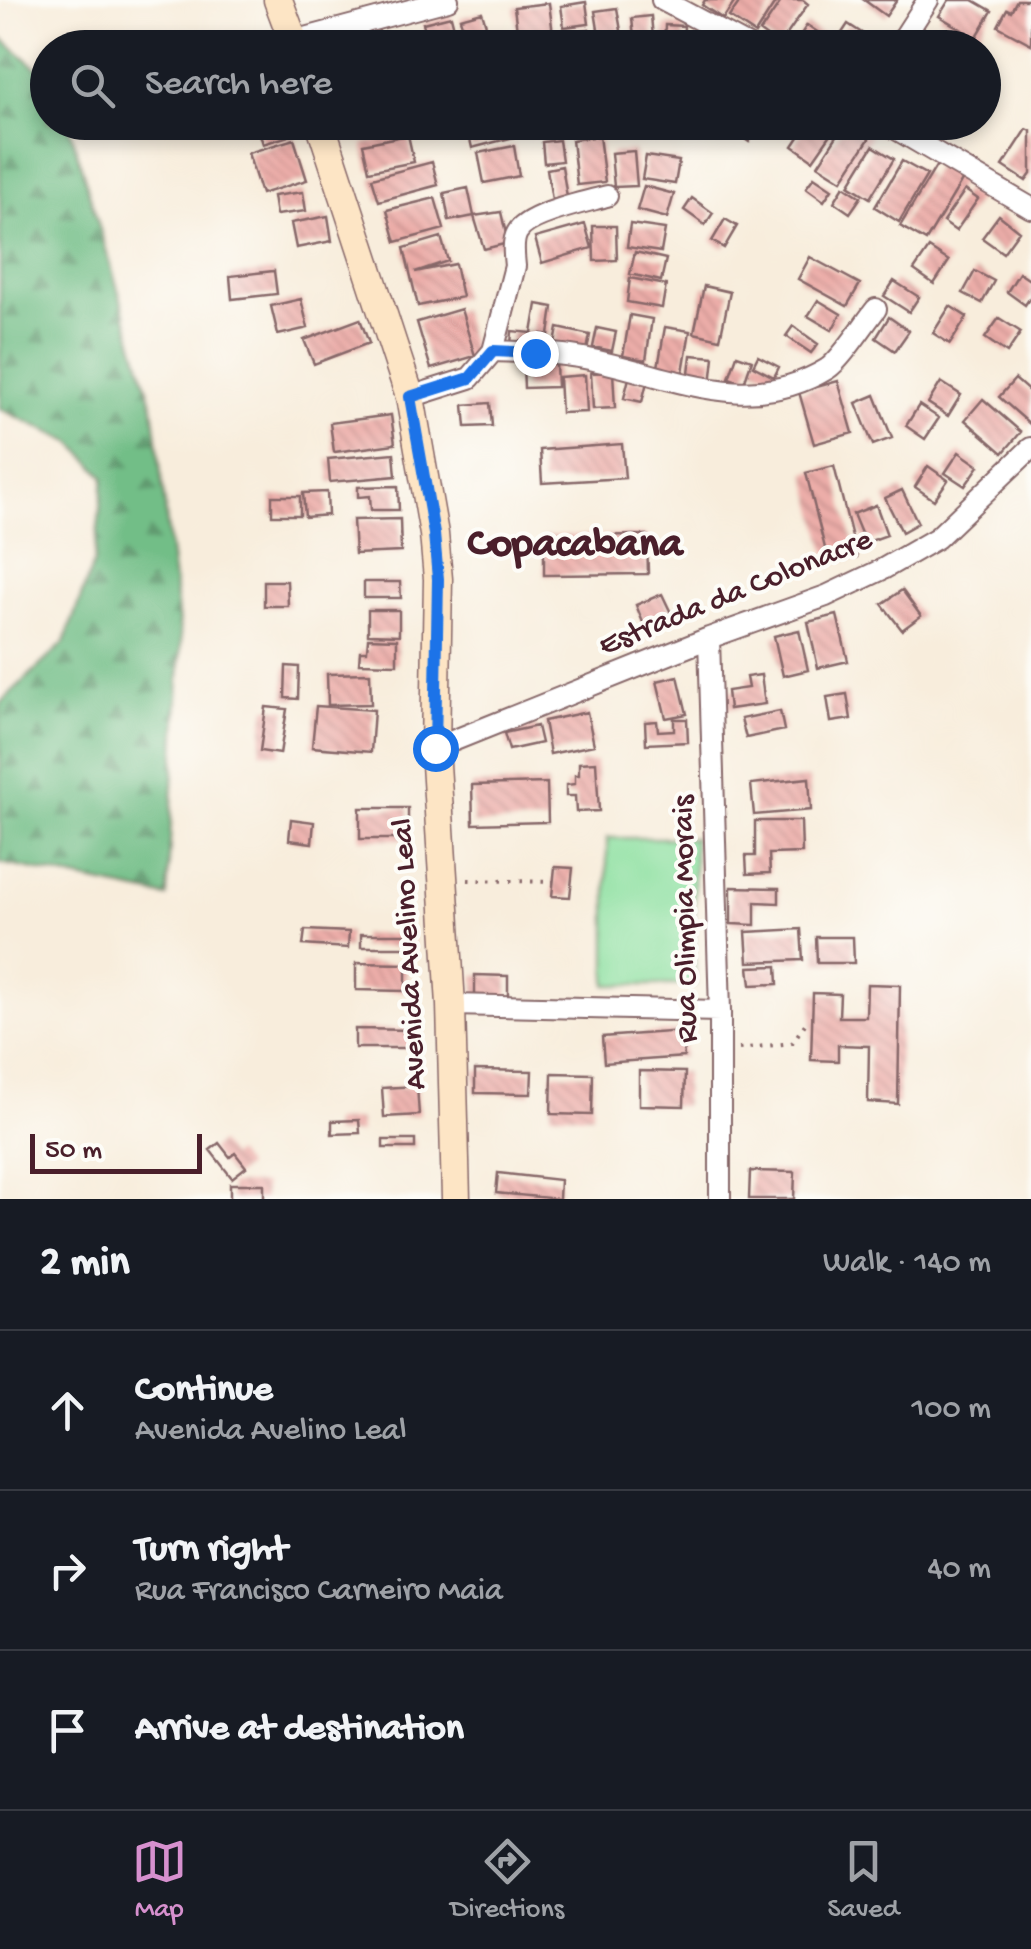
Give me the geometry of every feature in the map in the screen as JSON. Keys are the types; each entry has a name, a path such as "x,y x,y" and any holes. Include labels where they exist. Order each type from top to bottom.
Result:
{"main road":[{"path":"278,0 290,30"},
{"name":"Avenida Avelino Leal","path":"326,140 410,397 436,549 435,748 451,1005 456,1199"}],"street":[{"path":"344,30 448,0"},
{"path":"662,0 718,30"},
{"path":"908,30 928,0"},
{"path":"915,140 1031,208"},
{"path":"410,397 470,378 493,351 515,266 517,232 529,220 607,196"},
{"path":"493,351 576,356 724,392 764,390 794,384 830,367 876,310"},
{"name":"Estrada da Colonacre","path":"435,748 709,638 826,596 883,569 937,538 1031,448"},
{"name":"Rua Olimpia Morais","path":"709,638 720,1010 720,1199"},
{"path":"451,1005 720,1010"}],"path":[{"path":"443,880 554,882"},
{"path":"720,1051 792,1044 804,1024"}],"green space":[{"path":"0,37 30,62 30,140 73,140 153,406 181,641 167,897 0,863 0,703 64,643 94,562 104,477 73,443 0,409"},
{"path":"607,838 694,838 695,985 607,985"}],"building":[{"path":"705,0 736,0 723,19 702,5"},
{"path":"741,0 777,0 758,30 749,30 729,17"},
{"path":"782,0 803,0 808,4 790,30 761,30"},
{"path":"864,0 897,0 886,16"},
{"path":"949,0 973,0 992,11 981,30 963,30 939,16"},
{"path":"1017,0 1031,0 1031,44 998,26"},
{"path":"586,2 589,24 564,27 561,6"},
{"path":"549,3 552,30 517,30 514,7"},
{"path":"617,8 621,30 598,30 595,11"},
{"path":"482,12 488,30 464,30 460,18"},
{"path":"451,16 454,30 425,30 423,23"},
{"path":"651,16 652,30 633,30 632,18"},
{"path":"665,25 684,26 684,30 665,30"},
{"path":"1027,129 1031,131 1031,174 1026,181 1003,166"},
{"path":"294,140 307,180 261,194 248,153"},
{"path":"409,140 414,162 369,171 363,144"},
{"path":"470,140 503,140 472,148"},
{"path":"559,140 562,161 544,163 542,142"},
{"path":"572,140 600,140 605,182 577,185"},
{"path":"797,140 827,140 813,160 793,146"},
{"path":"834,140 868,140 842,180 818,165"},
{"path":"514,146 519,176 484,183 478,153"},
{"path":"873,146 894,159 870,198 849,185"},
{"path":"634,151 637,186 614,187 611,153"},
{"path":"646,156 679,161 675,184 642,179"},
{"path":"902,161 927,175 899,222 875,207"},
{"path":"432,162 438,185 379,201 372,178"},
{"path":"938,163 963,179 926,241 900,226"},
{"path":"562,166 567,197 552,200 547,169"},
{"path":"814,177 832,189 824,201 806,188"},
{"path":"644,186 674,194 667,218 637,210"},
{"path":"844,186 861,197 850,213 834,202"},
{"path":"468,188 474,216 449,221 444,193"},
{"path":"965,190 978,199 956,231 943,222"},
{"path":"303,192 306,211 276,215 273,196"},
{"path":"435,198 444,229 396,242 387,210"},
{"path":"692,198 713,213 705,225 684,210"},
{"path":"501,212 508,243 484,249 474,216"},
{"path":"999,215 1019,231 1003,253 982,238"},
{"path":"328,216 332,241 296,248 291,223"},
{"path":"725,219 737,226 724,248 712,241"},
{"path":"585,224 592,248 542,263 535,238"},
{"path":"630,224 665,229 661,252 627,247"},
{"path":"593,226 616,226 617,260 594,261"},
{"path":"441,237 448,261 415,272 455,264 462,297 418,306 404,248"},
{"path":"929,248 949,261 934,284 914,270"},
{"path":"635,252 666,259 661,281 630,274"},
{"path":"810,257 860,284 847,306 798,279"},
{"path":"274,271 277,294 232,299 230,276"},
{"path":"975,271 994,281 982,303 963,293"},
{"path":"1019,273 1031,281 1031,296 1025,305 1007,292"},
{"path":"630,278 666,285 662,308 627,302"},
{"path":"894,281 919,297 909,312 884,296"},
{"path":"704,286 730,292 720,339 694,333"},
{"path":"301,299 308,328 278,335 271,306"},
{"path":"818,300 841,314 832,330 808,316"},
{"path":"537,304 553,307 549,335 542,334 540,350 511,346 512,331 532,333"},
{"path":"950,306 967,317 950,344 933,333"},
{"path":"461,309 475,356 431,369 417,322"},
{"path":"630,315 652,319 646,360 623,356"},
{"path":"889,317 909,331 895,351 876,338"},
{"path":"999,318 1021,332 1007,353 985,338"},
{"path":"360,319 369,343 314,364 304,340"},
{"path":"793,326 818,344 811,353 786,336"},
{"path":"665,327 690,331 683,372 658,367"},
{"path":"558,328 590,335 586,355 554,349"},
{"path":"597,328 616,332 612,351 593,347"},
{"path":"691,355 714,357 711,385 688,382"},
{"path":"737,355 752,360 744,383 729,378"},
{"path":"758,356 779,367 774,377 753,366"},
{"path":"556,363 557,387 524,388 523,364"},
{"path":"613,372 615,408 593,409 591,373"},
{"path":"585,375 587,412 561,413 559,377"},
{"path":"629,378 647,382 642,402 624,398"},
{"path":"1015,379 1031,393 1031,425 999,397"},
{"path":"838,381 853,433 814,444 799,392"},
{"path":"941,382 961,395 948,416 928,403"},
{"path":"875,395 892,438 873,445 856,403"},
{"path":"983,399 1021,432 1003,453 965,420"},
{"path":"490,403 492,426 466,427 464,405"},
{"path":"919,405 939,418 925,439 906,426"},
{"path":"391,415 395,444 334,452 330,423"},
{"path":"622,444 625,478 542,483 540,450"},
{"path":"959,452 979,466 965,486 945,473"},
{"path":"394,453 396,476 330,482 328,459"},
{"path":"834,466 857,557 829,564 806,473"},
{"path":"928,466 948,480 934,500 915,487"},
{"path":"398,486 399,510 371,510 370,496 358,497 358,487"},
{"path":"902,490 918,523 902,532 885,498"},
{"path":"327,492 328,515 305,517 303,493"},
{"path":"272,496 300,496 300,515 272,515"},
{"path":"876,505 887,535 865,543 853,514"},
{"path":"400,519 401,552 355,554 353,520"},
{"path":"647,535 648,574 544,575 544,536"},
{"path":"264,581 287,581 288,606 264,606"},
{"path":"364,582 400,582 401,598 364,598"},
{"path":"902,590 921,616 902,630 882,604"},
{"path":"662,594 671,613 644,625 636,605"},
{"path":"368,610 399,610 399,635 368,634"},
{"path":"837,615 848,661 818,668 808,622"},
{"path":"799,630 808,670 783,676 774,636"},
{"path":"368,638 397,639 397,664 359,663 360,651 367,651"},
{"path":"286,666 299,667 298,699 285,698"},
{"path":"370,673 371,704 328,705 327,674"},
{"path":"761,675 765,704 729,709 727,691 748,688 746,677"},
{"path":"678,676 687,714 666,718 657,681"},
{"path":"847,694 851,719 831,722 827,697"},
{"path":"316,706 374,710 371,752 312,747"},
{"path":"266,707 287,709 280,754 260,751"},
{"path":"780,711 784,730 746,738 741,719"},
{"path":"587,712 594,745 550,754 544,721"},
{"path":"674,719 687,719 688,742 646,744 645,722 657,721 658,731 674,730"},
{"path":"537,726 541,743 509,750 504,733"},
{"path":"596,762 599,811 576,812 575,796 566,796 566,785 575,784 579,763"},
{"path":"809,778 811,810 754,815 751,784"},
{"path":"547,783 548,822 473,824 472,785"},
{"path":"360,808 408,808 408,839 360,839"},
{"path":"291,819 314,822 312,843 289,840"},
{"path":"755,821 801,821 802,853 769,854 770,873 747,874 746,856 755,856"},
{"path":"555,867 573,868 570,897 552,896"},
{"path":"731,887 779,888 779,903 755,902 755,925 731,924"},
{"path":"801,929 803,960 748,962 746,932"},
{"path":"305,930 349,932 348,948 303,945"},
{"path":"361,934 411,934 412,947 361,947"},
{"path":"816,937 853,937 854,963 817,963"},
{"path":"356,963 406,964 406,991 356,990"},
{"path":"777,966 778,984 751,985 749,967"},
{"path":"475,975 508,976 508,997 475,996"},
{"path":"867,984 900,985 898,1104 868,1102 869,1046 838,1045 838,1061 811,1060 813,993 840,994 839,1017 866,1017"},
{"path":"355,1029 412,1030 412,1048 355,1048"},
{"path":"682,1031 684,1057 604,1063 602,1037"},
{"path":"475,1070 532,1071 531,1094 475,1093"},
{"path":"639,1071 685,1072 684,1106 639,1105"},
{"path":"552,1073 593,1074 592,1115 551,1114"},
{"path":"417,1086 419,1115 384,1117 382,1088"},
{"path":"359,1120 360,1133 332,1134 332,1121"},
{"path":"383,1140 415,1140 415,1148 383,1148"},
{"path":"219,1143 230,1157 235,1153 246,1167 232,1178 210,1150"},
{"path":"750,1171 795,1172 794,1199 749,1199"},
{"path":"498,1173 560,1180 559,1199 496,1193"},
{"path":"230,1184 264,1184 264,1199 230,1199"}],"district":[{"name":"Copacabana","path":"575,546"}],"route":[{"path":"435,748 438,579 410,397 470,378 493,351 535,353"}]}
